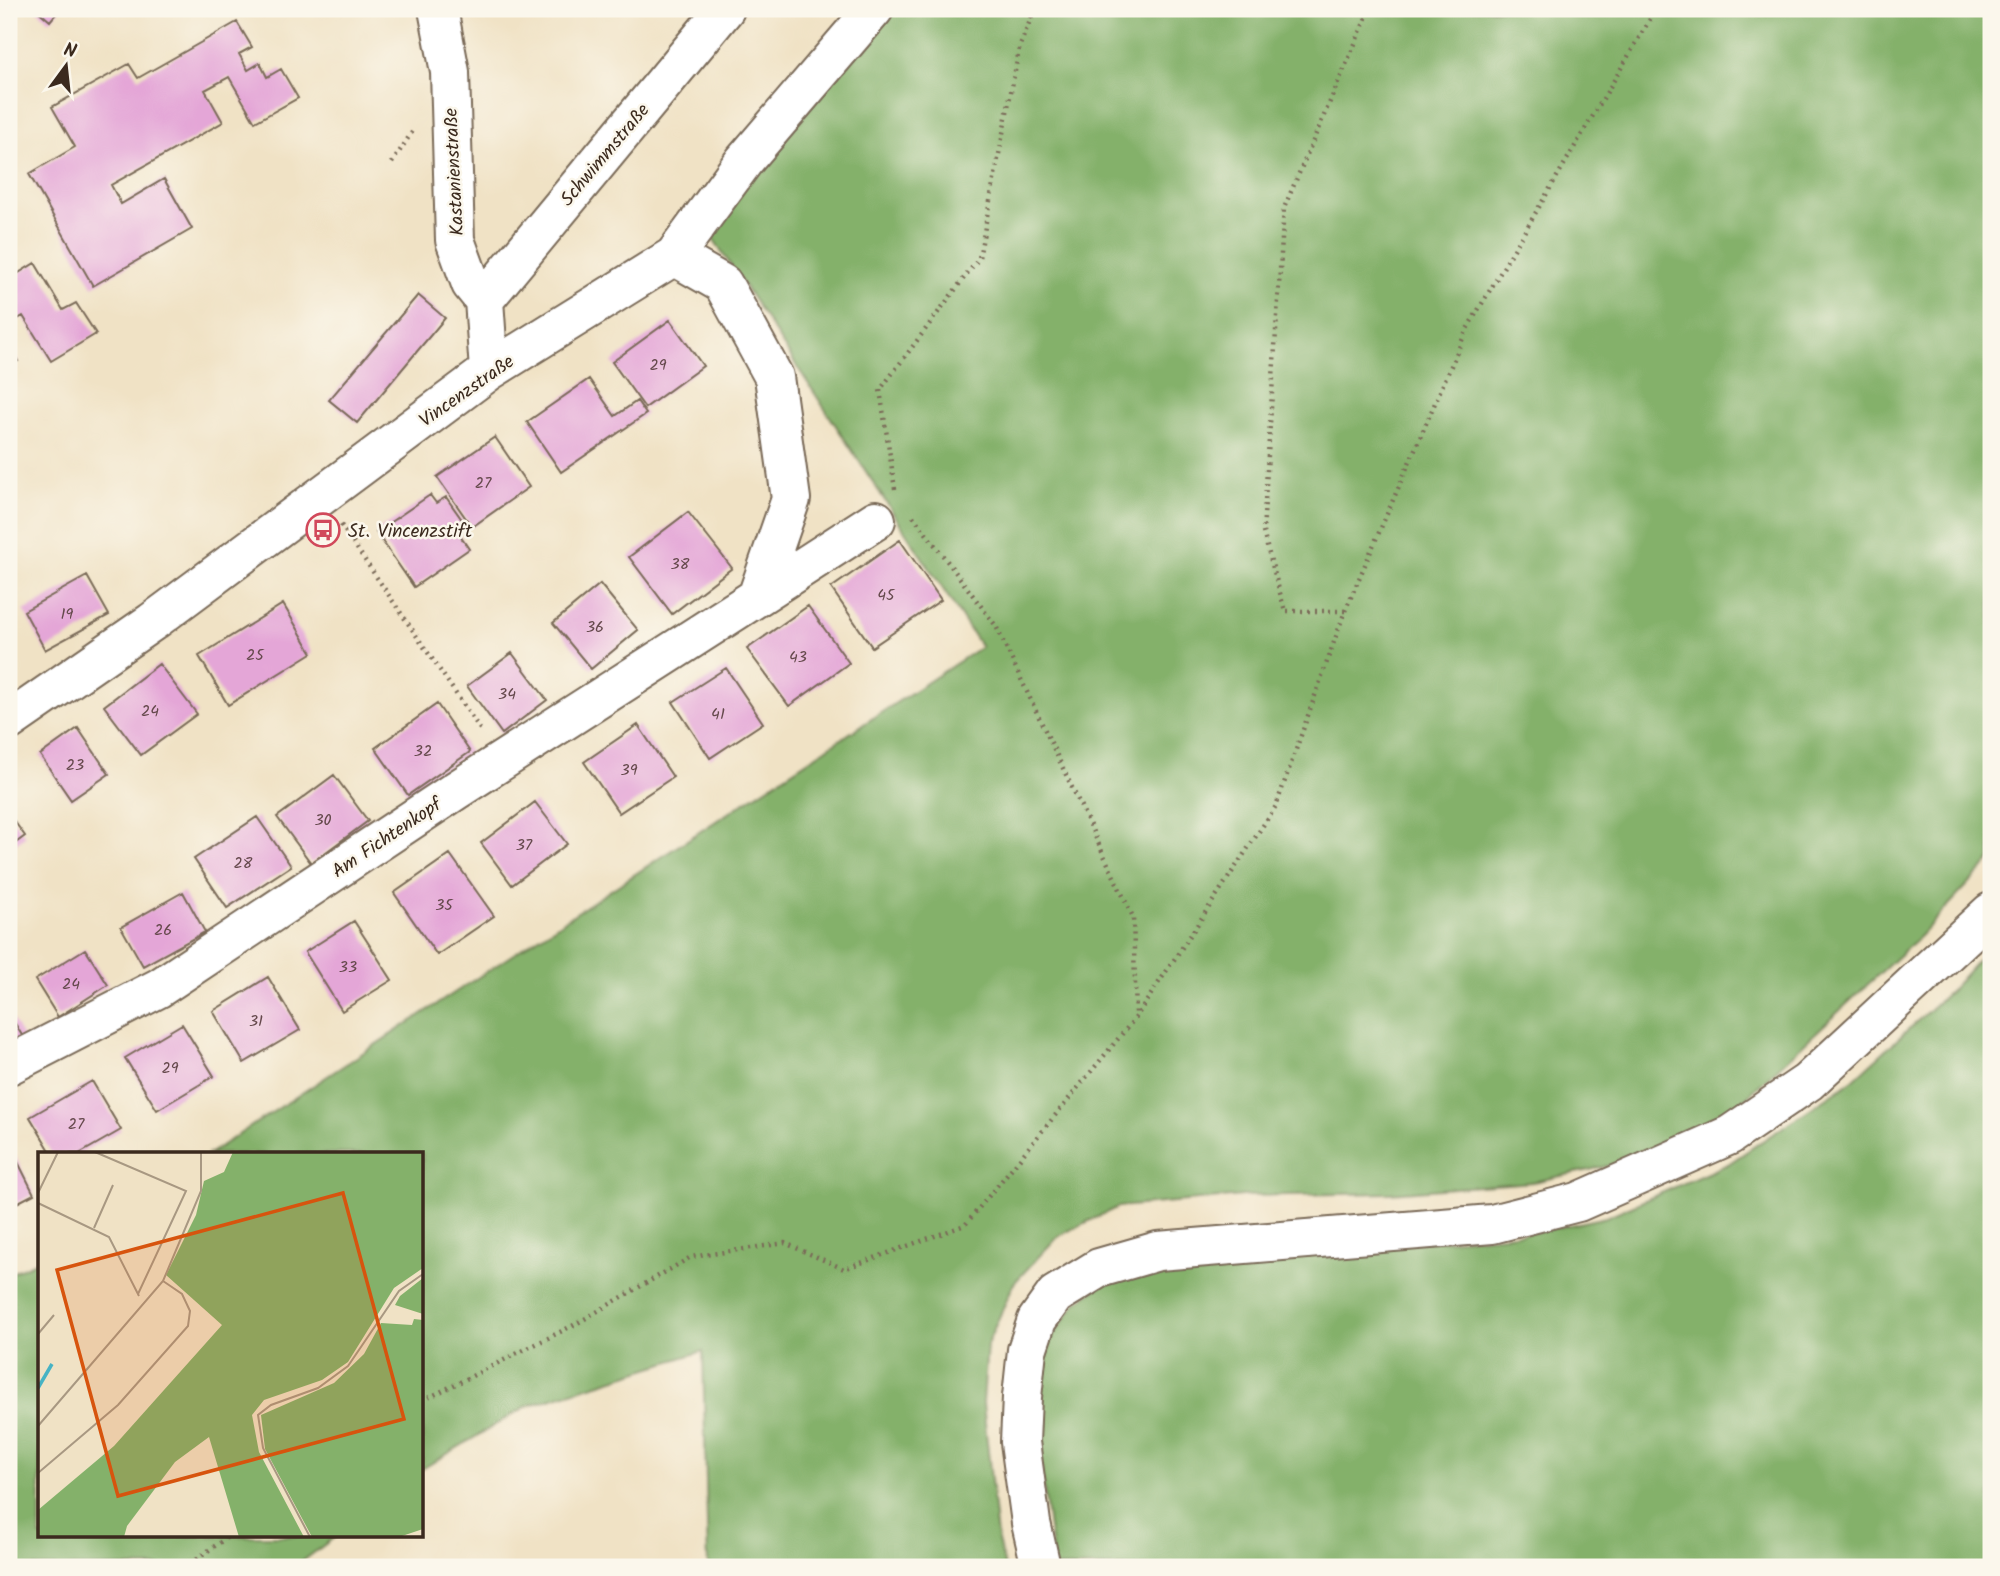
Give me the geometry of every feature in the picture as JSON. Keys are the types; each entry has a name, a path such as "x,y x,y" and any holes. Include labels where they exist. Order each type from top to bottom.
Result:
{"street":[{"name":"Kastanienstraße","path":"438,9 450,72 455,240 471,284 484,300 489,371"},
{"name":"Schwimmstraße","path":"484,300 725,9"},
{"name":"Vincenzstraße","path":"9,722 152,622 489,371 674,256 744,161 874,9"},
{"path":"674,256 723,284 774,377 792,499 757,597"},
{"name":"Am Fichtenkopf","path":"9,1065 159,988 892,506"},
{"path":"1041,1567 1031,1523 1020,1442 1022,1397 1027,1350 1037,1320 1055,1295 1099,1268 1158,1251 1492,1224 1590,1198 1730,1135 1808,1082 1991,912"}],"path":[{"path":"1035,9 1020,45 979,258 880,390 892,506 996,626 1133,917 1136,1017"},
{"path":"1345,611 1285,611 1263,532 1284,208 1370,9"},
{"path":"424,1400 574,1325 691,1257 785,1243 844,1269 965,1225 1136,1017 1276,806 1345,611 1467,329 1656,9"},
{"path":"353,545 501,761"},
{"path":"185,1567 226,1538"}],"green space":[{"path":"890,9 1991,9 1991,860 1920,936 1738,1105 1631,1161 1533,1182 1389,1193 1243,1196 1118,1207 1058,1236 1014,1283 987,1345 983,1403 997,1537 1005,1567 708,1567 703,1351 527,1406 424,1468 424,1152 212,1152 981,647 701,220"},
{"path":"1991,945 1991,1567 1054,1567 1038,1443 1043,1349 1077,1302 1114,1277 1167,1265 1537,1232 1606,1217 1728,1164 1853,1080 1951,990"},
{"path":"38,1261 38,1538 333,1538 295,1567 9,1567 9,1274"}],"building":[{"path":"36,9 60,9 50,21"},
{"path":"237,22 252,47 239,54 248,70 260,63 267,77 281,69 298,98 255,122 229,77 205,90 223,122 111,185 121,204 164,179 192,229 93,286 29,174 75,147 52,107 129,64 138,78"},
{"path":"35,263 63,310 76,303 96,334 51,361 23,316 9,324 9,279"},
{"path":"418,295 445,318 357,423 329,400"},
{"path":"670,320 703,366 645,408 612,362"},
{"path":"9,345 18,361 9,366"},
{"path":"589,379 615,416 637,401 646,414 561,472 527,422"},
{"path":"495,437 529,487 472,527 437,477"},
{"path":"430,495 436,503 446,497 465,524 456,530 469,549 414,587 376,532"},
{"path":"688,512 732,568 672,614 629,557"},
{"path":"900,540 941,600 872,647 831,588"},
{"path":"87,576 109,615 45,650 24,611"},
{"path":"600,584 638,630 591,669 553,623"},
{"path":"283,604 312,653 228,705 199,656"},
{"path":"808,606 849,663 789,706 747,649"},
{"path":"512,653 547,700 502,734 467,686"},
{"path":"159,664 197,714 141,755 104,706"},
{"path":"726,668 763,723 710,758 673,702"},
{"path":"437,704 470,752 408,795 375,748"},
{"path":"638,725 673,777 619,813 584,762"},
{"path":"78,728 109,774 71,800 40,755"},
{"path":"334,775 368,821 311,863 277,817"},
{"path":"535,802 567,844 512,885 481,843"},
{"path":"9,814 25,836 9,848"},
{"path":"257,817 291,866 227,908 194,859"},
{"path":"450,854 494,916 437,955 394,893"},
{"path":"183,892 205,932 143,966 121,927"},
{"path":"354,921 392,980 342,1011 305,952"},
{"path":"85,949 108,985 58,1017 35,980"},
{"path":"268,977 300,1030 244,1063 213,1011"},
{"path":"9,1013 24,1039 9,1048"},
{"path":"182,1024 214,1076 157,1110 125,1058"},
{"path":"92,1081 121,1130 82,1152 51,1152 30,1117"},
{"path":"9,1144 34,1194 9,1207"}],"place":[{"name":"St. Vincenzstift","path":"323,530"}]}
